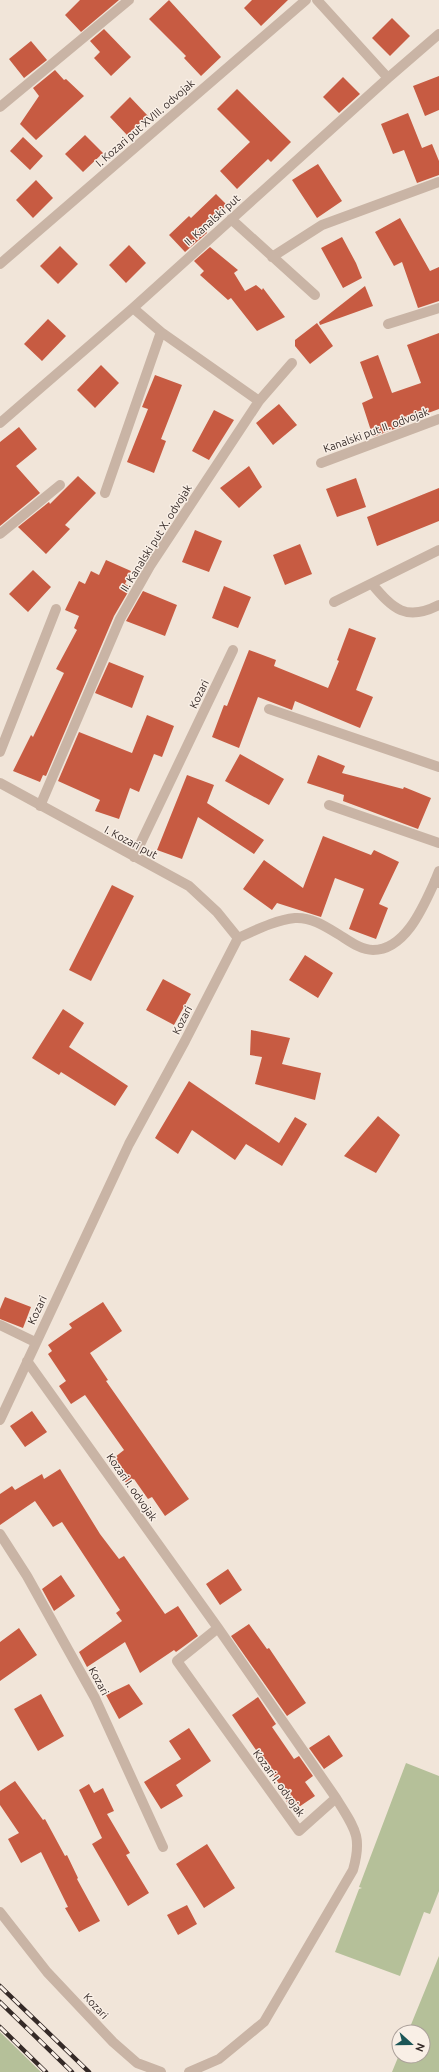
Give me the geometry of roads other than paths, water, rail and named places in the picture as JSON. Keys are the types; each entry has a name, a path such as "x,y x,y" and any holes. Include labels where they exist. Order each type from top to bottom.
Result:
{"street":[{"path":"0,107 129,0"},
{"name":"I. Kozari put XVIII. odvojak","path":"0,264 306,0"},
{"path":"317,0 388,78"},
{"name":"II. Kanalski put","path":"0,423 133,308 388,78 439,34"},
{"path":"272,257 322,225 439,182"},
{"path":"231,219 315,295"},
{"path":"133,308 161,332 259,402"},
{"path":"388,324 439,308"},
{"path":"105,493 161,332"},
{"name":"II. Kanalski put X. odvojak","path":"40,806 120,619 150,566 259,402 292,363"},
{"name":"Kanalski put II. odvojak","path":"321,463 439,419"},
{"path":"0,534 60,485"},
{"path":"334,602 439,550"},
{"path":"372,584 384,599 403,610 415,614 424,613 439,605"},
{"path":"0,752 56,609"},
{"name":"Kozari","path":"134,857 233,650"},
{"path":"269,709 439,767"},
{"name":"I. Kozari put","path":"0,783 189,886 217,912 238,938"},
{"path":"329,805 439,843"},
{"path":"238,938 269,924 296,918 319,922 360,947 373,950 387,947 405,934 417,918 437,882 439,871"},
{"name":"Kozari","path":"0,1420 35,1342 129,1144 185,1041 238,938"},
{"name":"Kozari","path":"0,1325 35,1342"},
{"name":"Kozari I. odvojak","path":"27,1361 218,1628 336,1798 299,1830 177,1661 218,1628"},
{"name":"Kozari","path":"0,1534 27,1576 95,1698 163,1847"},
{"path":"189,2072 219,2059 264,2022 353,1870 358,1853 358,1837 336,1798"},
{"name":"Kozari","path":"0,1912 47,1972 112,2042 137,2063 161,2072"}],"railway":[{"path":"0,1986 89,2072"},
{"path":"0,2002 72,2072"},
{"path":"0,2027 46,2072"}]}
